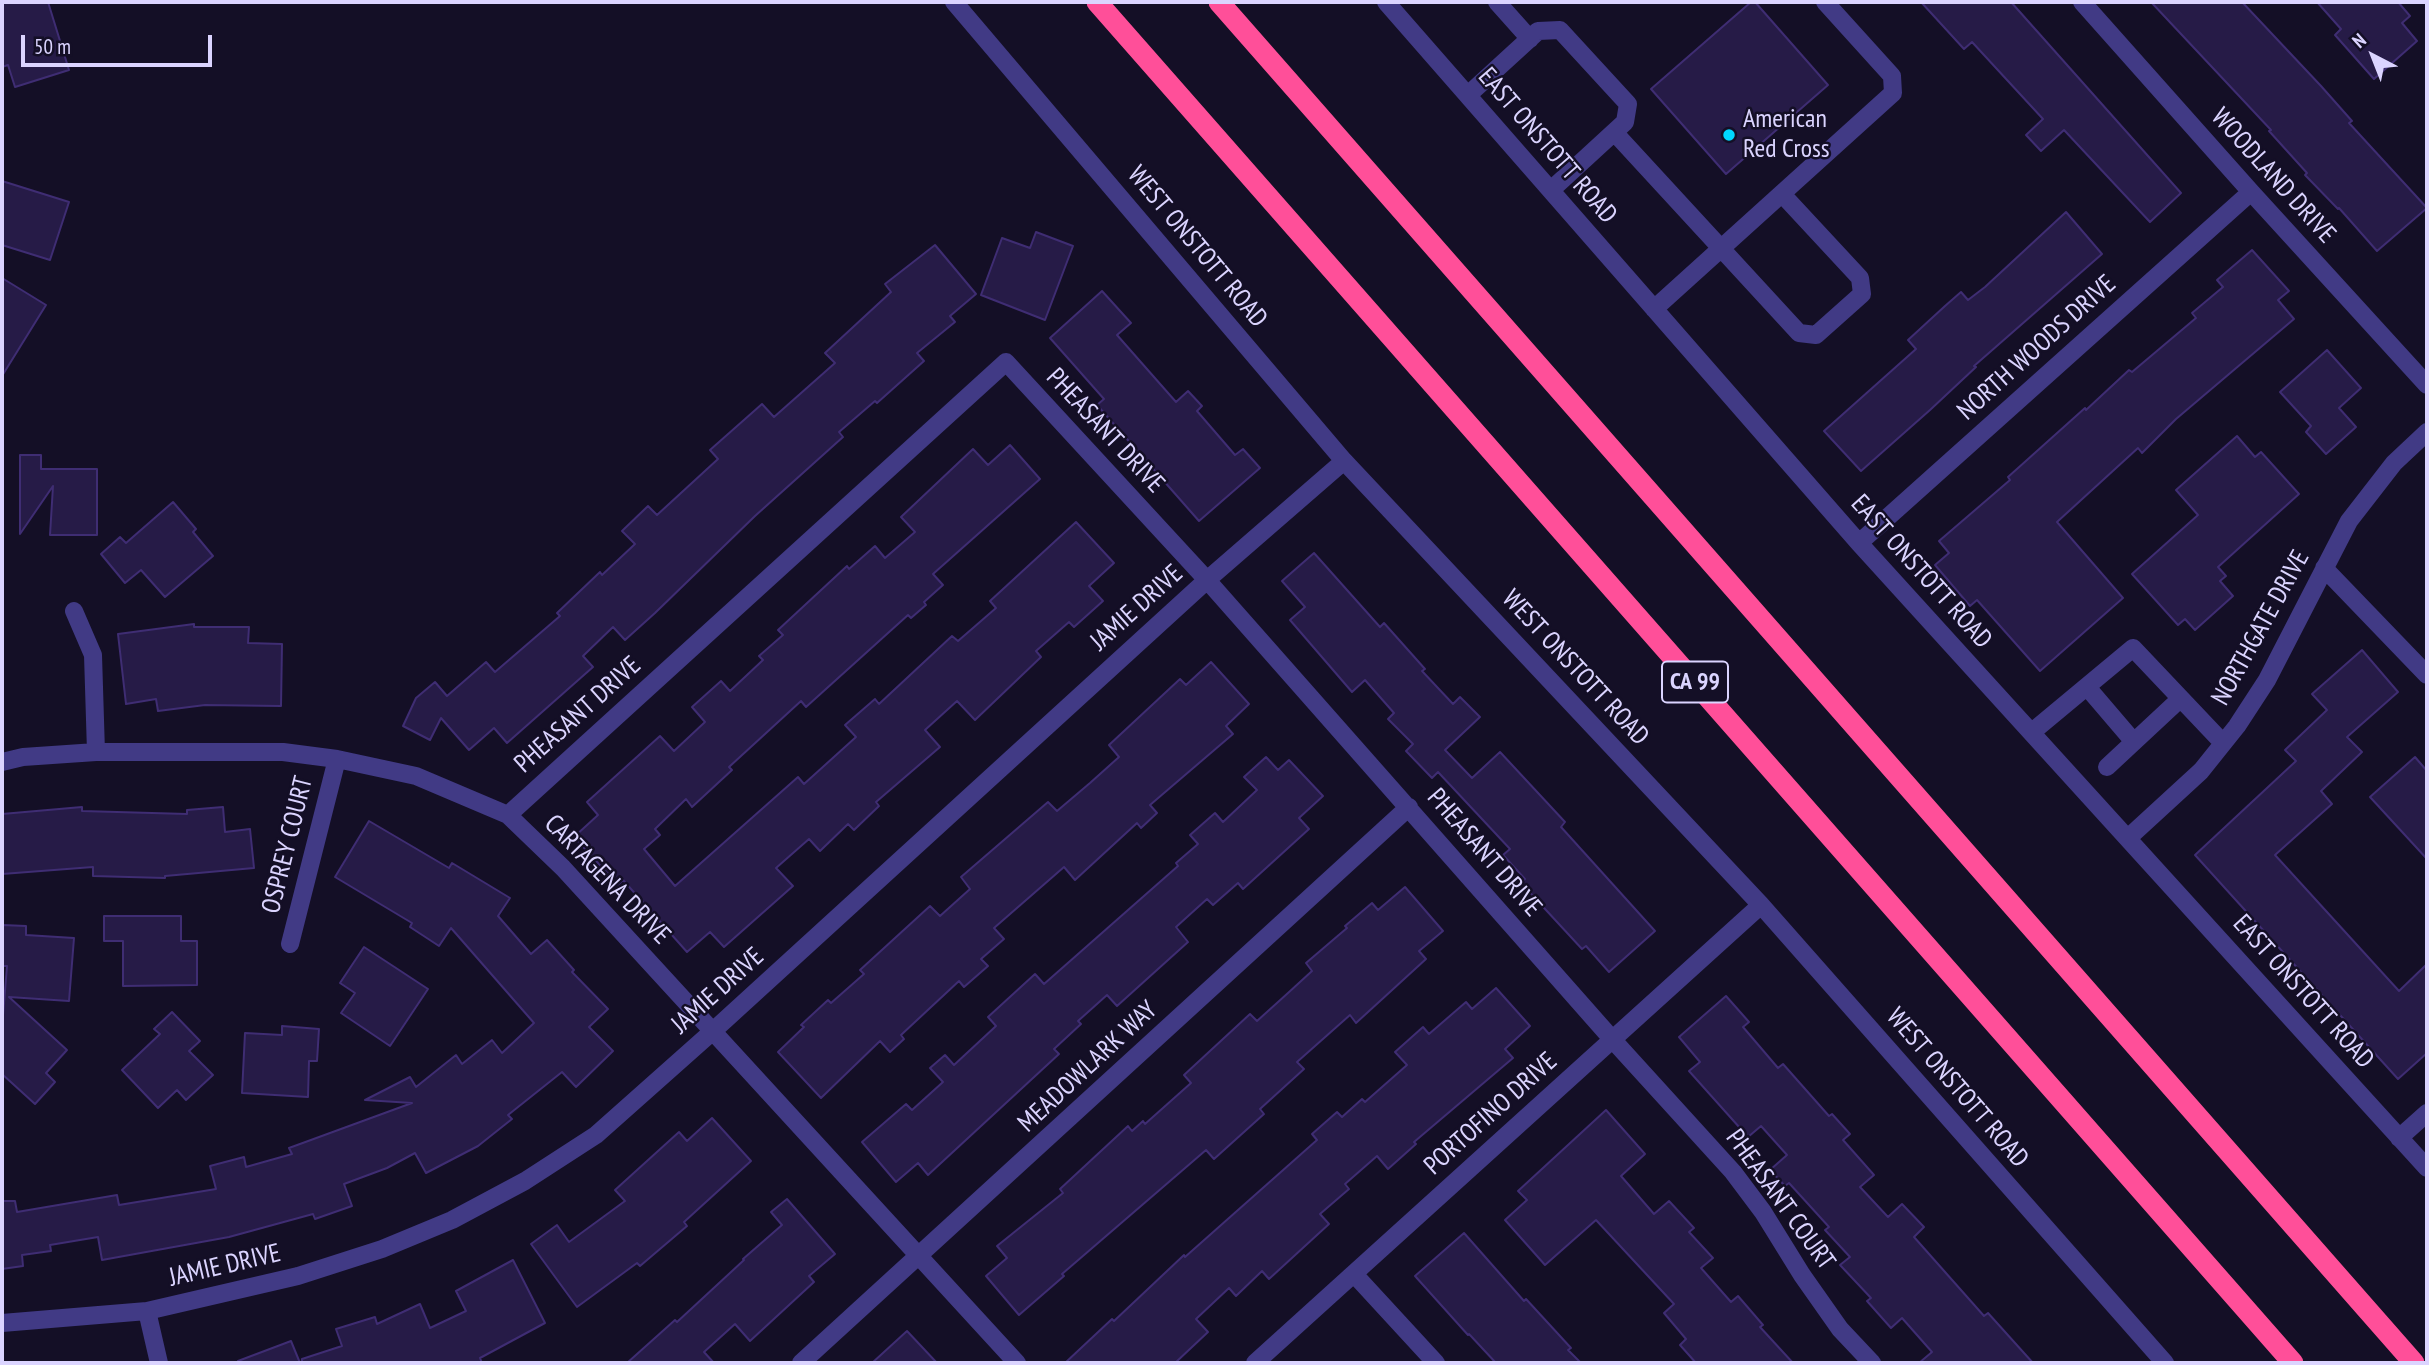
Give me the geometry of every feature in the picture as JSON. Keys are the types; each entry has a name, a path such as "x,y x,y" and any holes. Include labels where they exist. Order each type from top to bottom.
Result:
{"highway":[{"name":"CA 99","path":"1097,2 2293,1363"},
{"path":"1219,2 2414,1363"}],"street":[{"name":"WEST ONSTOTT ROAD","path":"954,2 1345,461 1761,905 2165,1363"},
{"name":"EAST ONSTOTT ROAD","path":"1386,2 1859,543 2427,1168"},
{"path":"1497,2 1530,39"},
{"path":"1654,309 1893,93 1892,76 1825,2"},
{"name":"WOODLAND DRIVE","path":"2082,2 2427,385"},
{"path":"1468,95 1538,31 1560,30 1628,104 1625,122 1550,190"},
{"path":"1614,132 1799,333 1816,335 1861,294 1860,278 1782,194"},
{"name":"NORTH WOODS DRIVE","path":"1859,543 2251,192"},
{"name":"PHEASANT DRIVE","path":"508,815 1006,362 1207,580 1612,1039"},
{"name":"NORTHGATE DRIVE","path":"2128,838 2201,771 2237,726 2267,680 2349,521 2394,463 2427,432"},
{"name":"JAMIE DRIVE","path":"2,1323 147,1311 298,1276 382,1249 452,1220 525,1181 596,1135 1207,580 1345,461"},
{"path":"2325,568 2427,676"},
{"path":"74,611 93,655 96,752"},
{"path":"2032,732 2133,648 2223,743"},
{"path":"2087,687 2134,742"},
{"path":"2107,767 2180,699"},
{"name":"CARTAGENA DRIVE","path":"2,762 23,757 96,752 283,752 337,759 416,776 508,815 564,868 1017,1363"},
{"name":"OSPREY COURT","path":"290,944 337,759"},
{"name":"MEADOWLARK WAY","path":"801,1363 1409,807"},
{"name":"PORTOFINO DRIVE","path":"1255,1363 1761,905"},
{"name":"PHEASANT COURT","path":"1612,1039 1734,1172 1840,1329 1872,1363"},
{"path":"2399,1138 2427,1113"},
{"path":"1354,1274 1436,1363"},
{"path":"147,1311 159,1363"}],"building":[{"path":"2,2 48,2 69,70 15,87 8,65 2,67"},
{"path":"1751,2 1755,2 1828,85 1726,174 1651,89"},
{"path":"1921,2 2011,2 2181,193 2150,222 2064,130 2041,151 2026,135 2043,119 1972,42 1964,49"},
{"path":"2151,2 2242,2 2321,86 2352,121 2349,123 2427,208 2377,251 2305,175 2307,173 2269,131 2271,130"},
{"path":"2317,2 2398,2 2410,16 2402,23 2417,41 2374,79 2335,35 2341,29"},
{"path":"2,181 69,202 50,260 2,245"},
{"path":"2066,212 2102,254 1974,366 1976,367 1930,410 1861,471 1824,431 1916,349 1908,340 1945,306 1961,292 1968,300 1985,287"},
{"path":"1036,232 1073,246 1045,320 981,295 1002,238 1030,248"},
{"path":"935,245 976,294 950,316 955,322 917,353 924,361 877,403 875,401 839,432 843,437 755,516 655,613 625,640 613,627 583,656 593,667 507,743 494,728 469,750 441,718 430,740 403,726 416,698 435,682 447,696 486,662 495,672 560,616 557,613 600,572 602,575 635,544 622,531 648,506 657,515 718,459 710,450 762,404 774,417 835,363 825,353 891,292 885,284"},
{"path":"2252,250 2289,291 2278,300 2294,319 2176,419 2142,453 2138,448 2057,522 2123,598 2040,671 1977,600 1970,606 1935,565 1949,553 1939,541 2010,480 2008,477 2085,408 2086,410 2129,370 2132,372 2196,318 2192,313 2223,287 2217,280"},
{"path":"2,278 46,305 2,376"},
{"path":"1102,291 1131,323 1117,335 1176,402 1188,391 1202,406 1197,411 1235,455 1243,449 1260,468 1199,521 1097,405 1104,399 1050,338"},
{"path":"2327,350 2361,388 2339,408 2356,427 2326,454 2306,432 2311,426 2280,392"},
{"path":"2237,436 2255,457 2261,452 2299,494 2218,567 2226,576 2220,581 2233,596 2195,630 2185,619 2178,625 2132,574 2198,515 2176,490"},
{"path":"1010,445 1040,479 933,574 943,585 924,602 926,605 911,618 908,615 806,707 801,701 729,767 732,770 692,807 686,799 655,829 660,835 644,849 675,886 798,777 804,784 856,737 845,725 875,699 879,704 952,636 958,641 996,608 990,601 1076,522 1114,563 1089,586 1103,601 1074,627 1069,622 1036,651 1041,657 975,720 957,701 925,730 940,747 876,802 879,806 854,830 848,824 820,851 809,839 776,868 793,886 724,947 710,932 687,952 623,880 618,885 574,837 598,815 587,802 660,736 674,751 705,722 692,707 721,681 730,691 763,660 759,656 783,635 778,630 847,566 849,569 875,546 885,558 915,532 901,517 973,449 988,465"},
{"path":"20,455 41,455 41,469 97,469 97,535 50,535 53,486 20,534"},
{"path":"173,502 196,529 193,532 213,556 165,597 141,570 125,583 101,554 120,537 126,543"},
{"path":"1314,553 1380,627 1384,623 1425,669 1422,671 1453,704 1460,697 1480,717 1445,750 1472,778 1500,752 1565,822 1561,827 1655,931 1609,972 1586,946 1582,949 1521,883 1525,879 1503,855 1510,849 1438,772 1432,778 1406,751 1413,744 1388,719 1394,713 1365,680 1352,692 1290,620 1305,607 1282,581"},
{"path":"194,624 194,627 249,627 248,643 282,644 281,706 205,705 158,711 156,699 126,704 118,634"},
{"path":"2362,650 2398,692 2347,737 2362,752 2321,791 2332,804 2275,855 2399,991 2427,964 2427,1053 2398,1079 2195,855 2296,761 2285,750 2327,710 2312,694"},
{"path":"1211,662 1249,704 1226,726 1233,734 1150,805 1157,813 1141,828 1137,823 1075,880 1064,867 994,928 1004,939 981,959 988,966 964,987 959,981 901,1035 904,1039 890,1052 880,1041 821,1098 778,1052 804,1027 801,1025 828,1000 831,1003 864,974 860,970 930,906 940,916 970,889 961,877 1048,802 1057,811 1090,783 1119,757 1109,745 1180,679 1186,685"},
{"path":"1266,757 1278,770 1289,760 1323,796 1299,818 1309,829 1243,889 1238,883 1213,905 1207,899 1176,927 1188,942 1117,1006 1107,995 1078,1021 1081,1024 1054,1049 1059,1054 928,1175 918,1163 896,1182 862,1142 906,1104 912,1110 943,1082 930,1068 945,1055 954,1065 996,1026 988,1017 1035,974 1044,984 1178,866 1176,863 1198,844 1190,835 1215,813 1223,822 1257,790 1244,777"},
{"path":"2415,757 2427,771 2427,859 2370,797"},
{"path":"82,807 82,811 187,814 187,810 223,807 225,832 250,829 254,868 165,878 93,876 93,867 2,874 2,814"},
{"path":"369,821 449,868 452,863 510,898 498,916 531,954 547,940 574,970 572,972 608,1009 589,1027 613,1051 576,1087 562,1072 508,1115 512,1119 478,1146 426,1173 415,1153 387,1168 344,1184 352,1206 315,1219 313,1214 229,1237 102,1260 98,1237 50,1245 51,1251 22,1255 23,1266 2,1269 2,1201 15,1201 17,1212 117,1195 119,1205 216,1189 210,1166 244,1157 246,1167 292,1154 289,1148 412,1103 365,1100 410,1077 416,1087 456,1055 462,1064 492,1040 502,1053 534,1023 451,928 439,946 410,927 412,923 335,877"},
{"path":"1405,887 1443,931 1419,951 1426,959 1356,1023 1350,1015 1297,1062 1304,1069 1260,1109 1264,1114 1214,1159 1206,1150 1062,1274 1064,1276 1019,1315 986,1276 1007,1258 997,1246 1063,1193 1060,1189 1128,1126 1132,1131 1143,1121 1145,1124 1191,1083 1184,1075 1250,1014 1257,1021 1312,971 1306,963 1347,928 1345,926 1372,903 1378,910"},
{"path":"104,916 181,916 181,941 197,941 197,985 123,986 123,941 104,941"},
{"path":"2,925 26,926 26,935 74,938 69,1001 9,997 67,1050 46,1073 55,1082 35,1104 2,1074 2,1028 7,966 2,966"},
{"path":"364,947 428,989 390,1046 341,1013 355,993 340,983"},
{"path":"1496,988 1530,1026 1505,1049 1513,1058 1414,1142 1416,1144 1388,1169 1377,1156 1345,1184 1349,1189 1320,1214 1329,1224 1269,1279 1262,1271 1236,1296 1229,1288 1196,1319 1208,1332 1175,1363 1065,1363 1317,1140 1312,1134 1337,1112 1342,1117 1362,1099 1365,1102 1407,1065 1395,1052 1423,1027 1429,1034 1466,1002 1472,1009"},
{"path":"1726,996 1749,1022 1743,1027 1778,1068 1783,1064 1829,1116 1832,1114 1850,1134 1843,1140 1874,1175 1860,1187 1888,1217 1902,1204 1924,1227 1914,1237 1984,1316 1988,1313 2033,1363 1919,1363 1932,1352 1902,1318 1891,1328 1867,1301 1871,1298 1840,1265 1850,1257 1825,1230 1829,1227 1789,1183 1785,1186 1770,1170 1787,1155 1761,1126 1748,1137 1689,1071 1700,1062 1679,1037"},
{"path":"172,1012 200,1041 189,1051 213,1075 186,1100 177,1090 158,1108 122,1070 160,1034 154,1029"},
{"path":"282,1026 319,1029 317,1061 309,1061 308,1097 242,1093 245,1033 282,1035"},
{"path":"1606,1110 1645,1154 1621,1176 1654,1214 1669,1201 1694,1228 1689,1232 1713,1258 1701,1268 1731,1302 1738,1296 1763,1325 1760,1327 1793,1363 1696,1363 1680,1345 1686,1339 1664,1313 1674,1304 1596,1220 1545,1265 1505,1220 1527,1200 1518,1191"},
{"path":"712,1118 751,1161 684,1222 687,1226 640,1266 637,1263 577,1307 531,1244 557,1225 569,1242 625,1201 615,1190 679,1132 687,1141"},
{"path":"787,1199 835,1254 809,1276 814,1282 750,1341 735,1324 704,1352 714,1363 627,1363 675,1320 677,1322 782,1225 771,1212"},
{"path":"1464,1233 1524,1301 1526,1299 1571,1348 1568,1350 1581,1363 1496,1363 1468,1335 1415,1276"},
{"path":"513,1260 545,1323 480,1358 482,1363 302,1363 302,1359 342,1346 336,1329 375,1317 377,1324 420,1304 430,1328 466,1311 456,1291"},
{"path":"907,1331 937,1363 872,1363"},
{"path":"291,1341 300,1363 238,1363 238,1361"}],"place":[{"name":"American Red Cross","path":"1729,135"}]}
